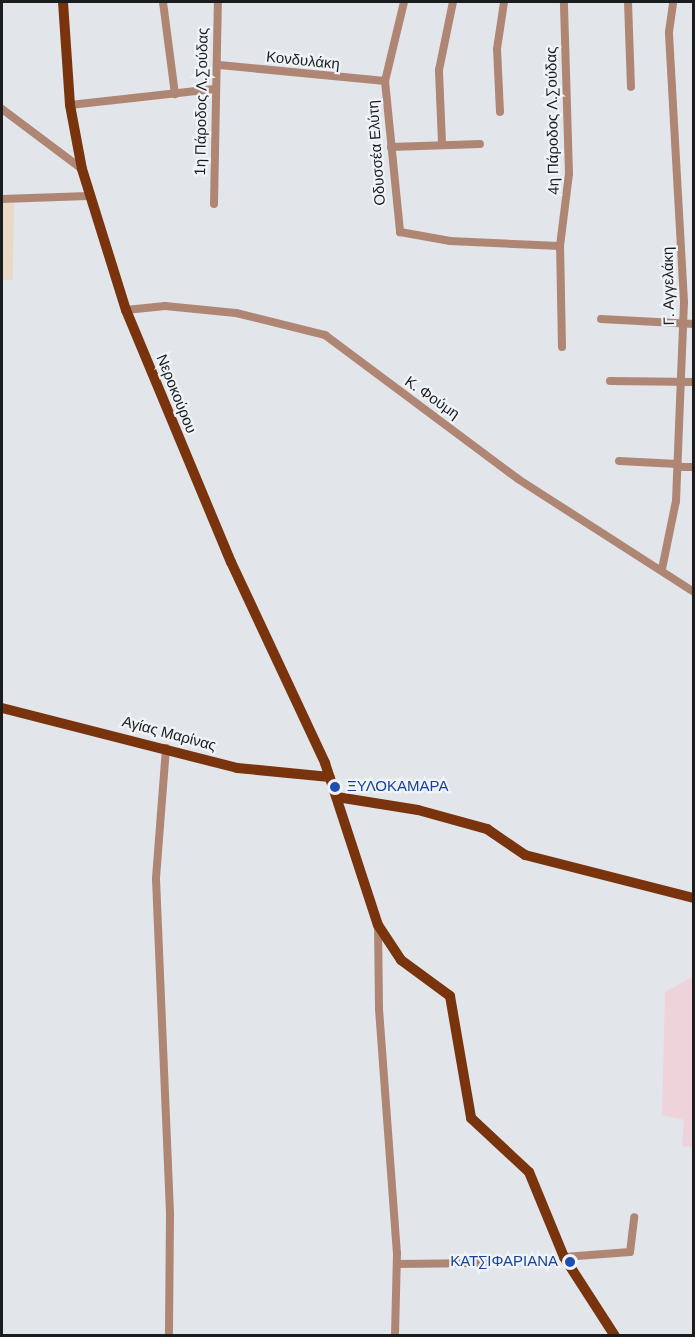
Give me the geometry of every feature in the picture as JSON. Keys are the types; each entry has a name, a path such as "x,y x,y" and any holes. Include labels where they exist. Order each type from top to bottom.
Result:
{"main road":[{"name":"Νεροκούρου","path":"64,2 70,105 82,170 88,196 126,310 231,562 330,777 378,925 401,960 450,996 471,1118 529,1172 564,1257 615,1335"},
{"name":"Αγίας Μαρίνας","path":"2,708 166,748 237,768 330,777"},
{"path":"337,797 418,810 487,830 525,855 693,897"}],"street":[{"path":"163,2 175,94"},
{"name":"1η Πάροδος Λ.Σούδας","path":"214,204 214,89 219,65 218,2"},
{"name":"Οδυσσέα Ελύτη","path":"404,2 385,81 400,232 450,242 560,246"},
{"path":"442,143 440,70 453,2"},
{"path":"500,112 497,49 504,2"},
{"name":"4η Πάροδος Λ.Σούδας","path":"562,347 560,246 569,194 564,2"},
{"path":"628,2 631,87"},
{"name":"Γ. Αγγελάκη","path":"662,569 678,465 684,324 669,32 673,2"},
{"name":"Κονδυλάκη","path":"219,65 385,81"},
{"path":"70,105 214,89"},
{"path":"2,109 82,170"},
{"path":"391,147 442,143 480,144"},
{"path":"2,199 88,196"},
{"name":"Κ. Φούμη","path":"126,310 165,306 236,313 325,335 518,479 662,569 693,592"},
{"path":"601,319 693,324"},
{"path":"610,381 693,382"},
{"path":"619,461 693,467"},
{"path":"166,748 156,879 170,1215 169,1335"},
{"path":"378,925 397,1264 395,1335"},
{"path":"564,1257 630,1252 634,1217"},
{"path":"397,1264 485,1263"}],"shaded area":[{"path":"2,203 14,203 13,280 2,280"},
{"path":"693,976 693,1147 682,1146 684,1120 662,1115 665,992"}],"place":[{"name":"ΞΥΛΟΚΑΜΑΡΑ","path":"335,787"},
{"name":"ΚΑΤΣΙΦΑΡΙΑΝΑ","path":"570,1262"}]}
